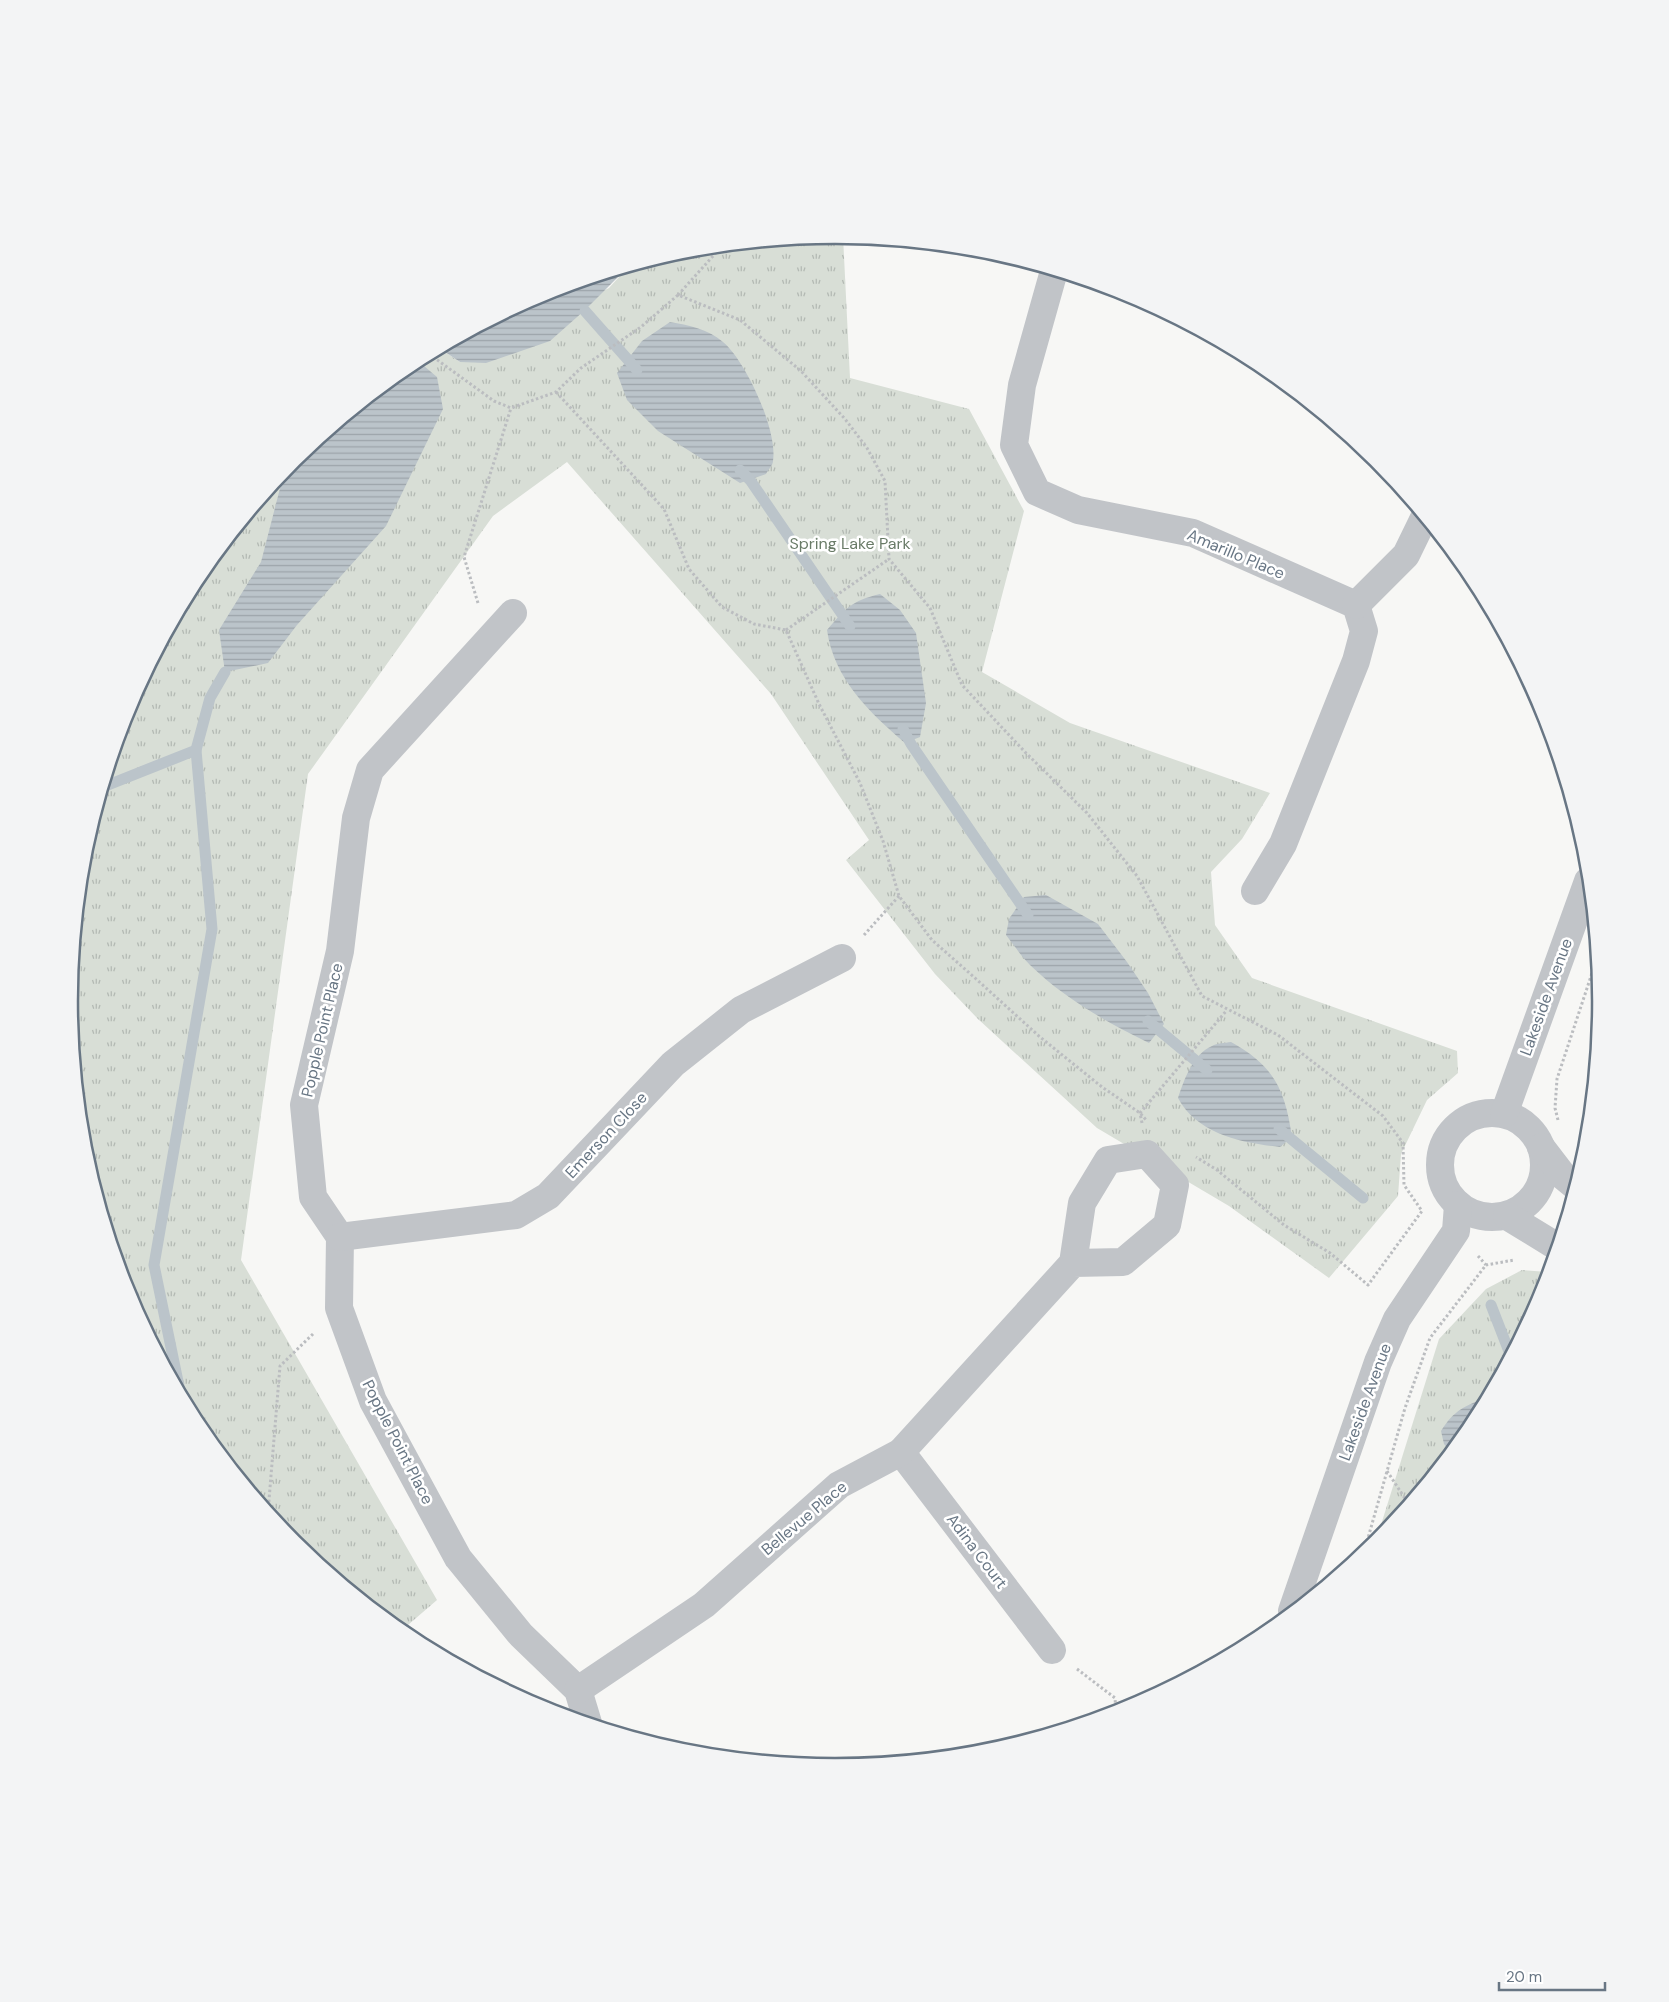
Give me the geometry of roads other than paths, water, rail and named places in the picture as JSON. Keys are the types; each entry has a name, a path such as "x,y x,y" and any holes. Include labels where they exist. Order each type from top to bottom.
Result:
{"street":[{"name":"Amarillo Place","path":"1052,277 1022,385 1014,445 1037,492 1078,510 1193,533 1356,605"},
{"path":"1254,891 1283,844 1356,661 1364,631 1356,605 1406,555 1421,523"},
{"name":"Popple Point Place","path":"513,612 370,770 356,818 340,951 304,1105 313,1197 340,1238 339,1308 373,1401 458,1558 521,1635 578,1690 586,1716"},
{"name":"Lakeside Avenue","path":"1504,1114 1584,893"},
{"name":"Emerson Close","path":"340,1238 516,1214 548,1196 673,1064 741,1010 842,958"},
{"path":"1541,1147 1544,1170 1536,1193 1526,1205 1507,1216 1484,1217 1470,1212 1458,1205 1447,1192 1441,1176 1440,1158 1445,1141 1456,1128 1470,1118 1487,1113 1504,1114 1520,1121 1533,1132 1541,1147 1570,1182"},
{"name":"Lakeside Avenue","path":"1295,1602 1378,1362 1397,1319 1456,1231 1458,1205"},
{"path":"1507,1216 1551,1243"},
{"name":"Bellevue Place","path":"578,1690 704,1604 840,1485 901,1452 1074,1263"},
{"name":"Adina Court","path":"901,1452 1052,1650"}],"waterway":[{"path":"585,311 637,370"},
{"path":"740,470 750,480 850,626"},
{"path":"177,1376 154,1265 212,929 196,750 210,698 225,672"},
{"path":"903,729 911,744 1028,915"},
{"path":"110,784 196,750"},
{"path":"1148,1021 1207,1070"},
{"path":"1279,1129 1363,1198"},
{"path":"1491,1305 1507,1347"}],"park label":[{"name":"Spring Lake Park","path":"850,543"}]}
